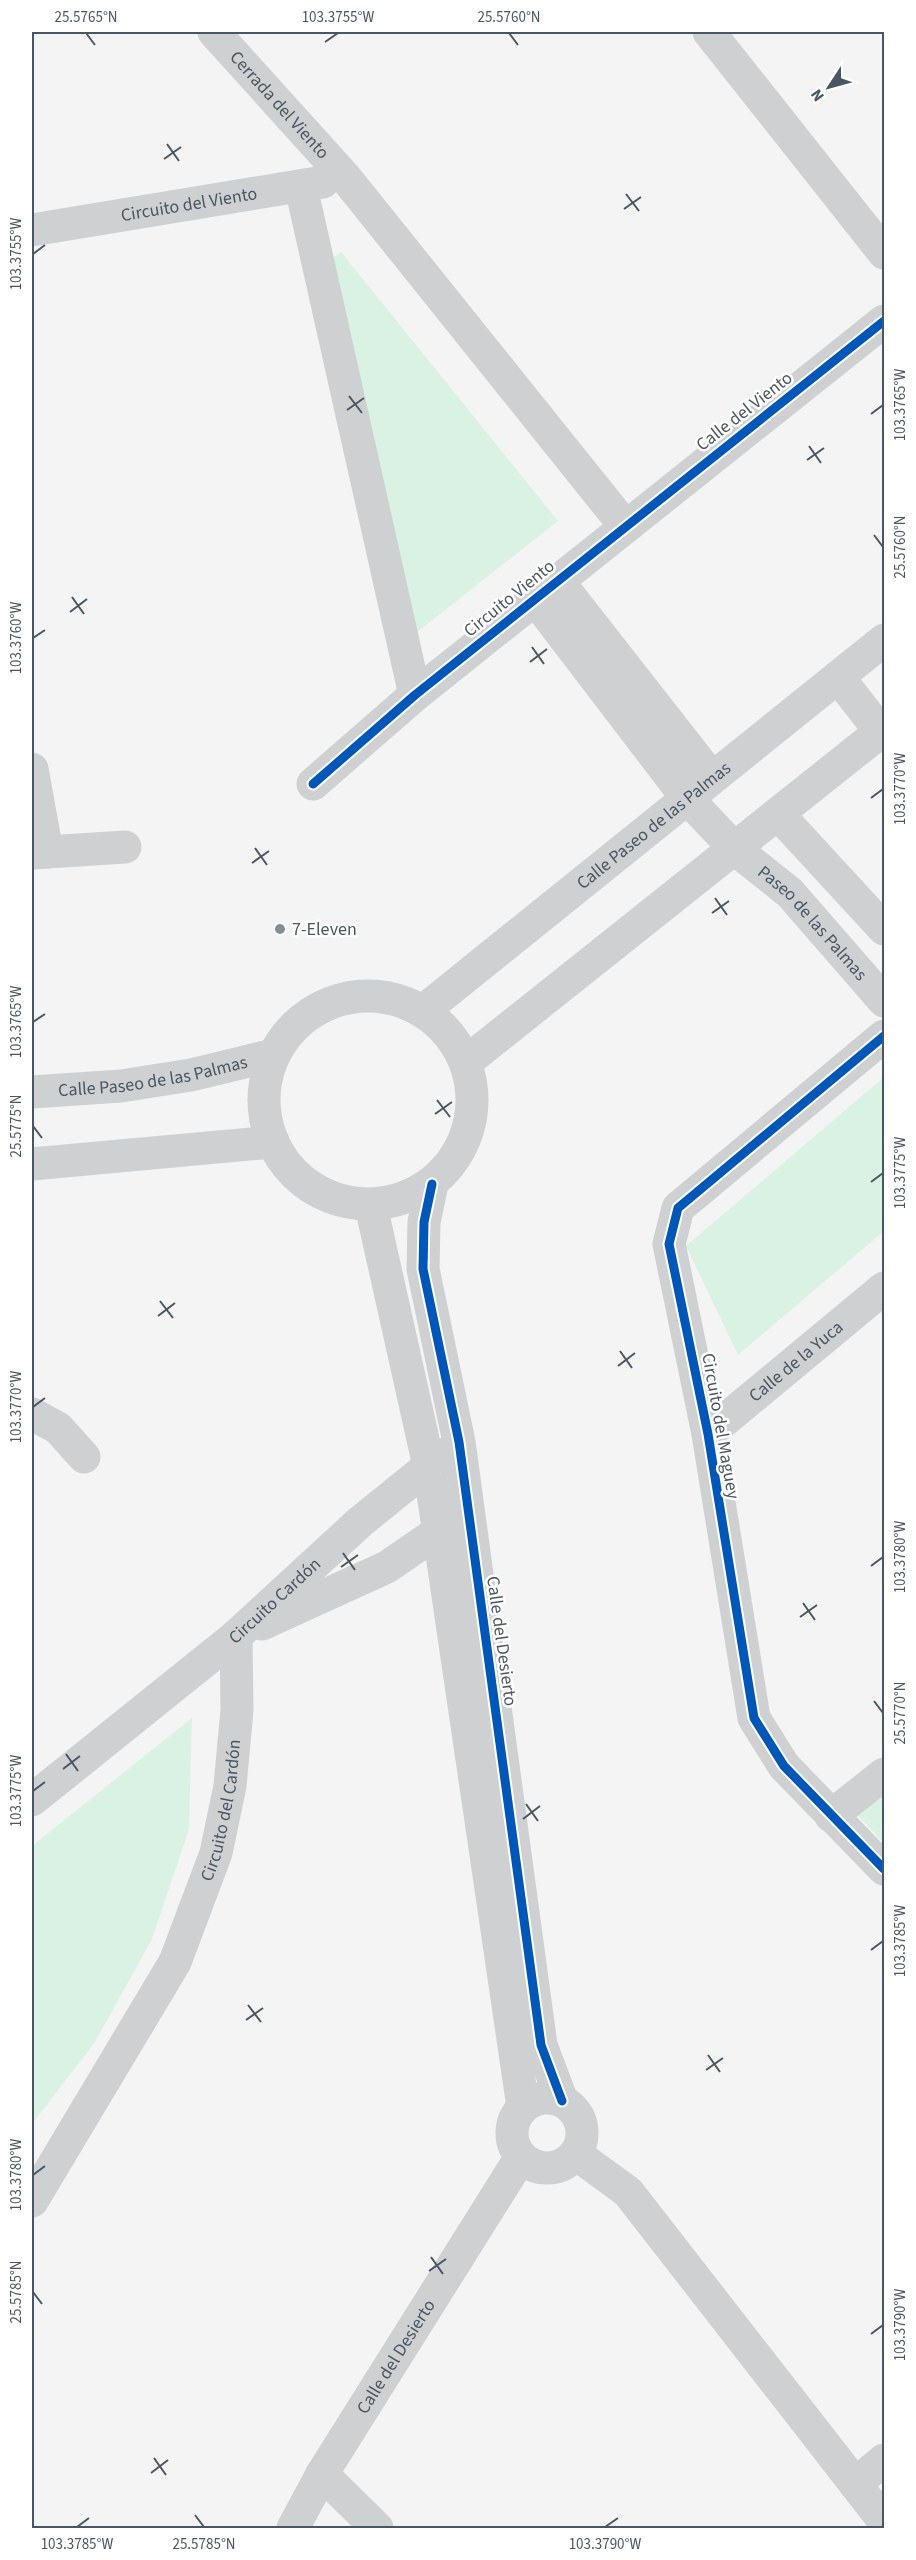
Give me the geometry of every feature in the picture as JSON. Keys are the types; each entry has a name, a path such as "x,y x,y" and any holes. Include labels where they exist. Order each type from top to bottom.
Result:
{"street":[{"name":"Cerrada del Viento","path":"214,32 345,177"},
{"path":"709,32 885,253"},
{"name":"Circuito del Viento","path":"32,230 142,210 301,188 345,177"},
{"path":"345,177 625,526"},
{"path":"301,188 415,695"},
{"name":"Calle del Viento","path":"625,526 885,321"},
{"name":"Circuito Viento","path":"313,784 415,695 625,526"},
{"name":"Circuito Viento","path":"546,589 712,778"},
{"name":"Circuito Viento","path":"546,589 687,798 735,849"},
{"name":"Calle Paseo de las Palmas","path":"423,1011 885,640"},
{"path":"466,1062 883,730 838,677"},
{"path":"32,769 39,853 125,847"},
{"path":"778,814 885,929"},
{"name":"Paseo de las Palmas","path":"735,849 790,893 885,1001"},
{"path":"356,996 380,997 391,998 423,1011 448,1033 466,1062 473,1095 469,1128 455,1159 432,1184 403,1200 370,1206 335,1200 304,1184 279,1158 266,1125 263,1089 273,1055 293,1026 322,1005 356,996"},
{"name":"Circuito del Maguey","path":"885,1036 678,1208 669,1244 708,1434 754,1718 784,1766 885,1869"},
{"name":"Calle Paseo de las Palmas","path":"32,1092 121,1086 190,1075 273,1055"},
{"path":"32,1164 273,1142"},
{"name":"Calle del Desierto","path":"432,1184 424,1222 423,1269 459,1442 468,1510 491,1796 523,2107"},
{"name":"Calle del Desierto","path":"370,1206 429,1466 439,1533 541,2045 562,2101"},
{"name":"Calle de la Yuca","path":"708,1434 885,1288"},
{"path":"32,1414 58,1428 84,1457"},
{"name":"Circuito Cardón","path":"236,1636 360,1522 459,1442"},
{"name":"Circuito Cardón","path":"236,1636 387,1567 439,1533 468,1510"},
{"path":"32,1800 236,1636"},
{"name":"Circuito del Cardón","path":"32,2201 176,1962 216,1853 230,1786 237,1710 236,1636"},
{"path":"831,1816 885,1774"},
{"path":"549,2098 562,2101 572,2108 579,2118 582,2137 576,2154 567,2163 556,2167 543,2168 531,2165 521,2157 514,2145 512,2132 515,2119 523,2107 535,2100 549,2098"},
{"path":"576,2154 628,2192 885,2521"},
{"name":"Calle del Desierto","path":"293,2529 322,2474 521,2157"},
{"path":"855,2484 885,2460"},
{"path":"322,2474 377,2529"}],"green space":[{"path":"341,252 558,521 416,633 325,264"},
{"path":"884,1077 884,1231 738,1355 686,1246"},
{"path":"192,1718 189,1829 152,1939 95,2042 32,2124 32,1846"},
{"path":"884,1794 884,1843 857,1815"}],"cycle path":[{"path":"313,784 415,695 884,321"},
{"path":"884,1036 678,1208 669,1244 708,1434 754,1718 784,1766 884,1869"},
{"path":"432,1184 424,1222 423,1269 459,1442 541,2045 562,2101"}],"place":[{"name":"7-Eleven","path":"280,929"}]}
